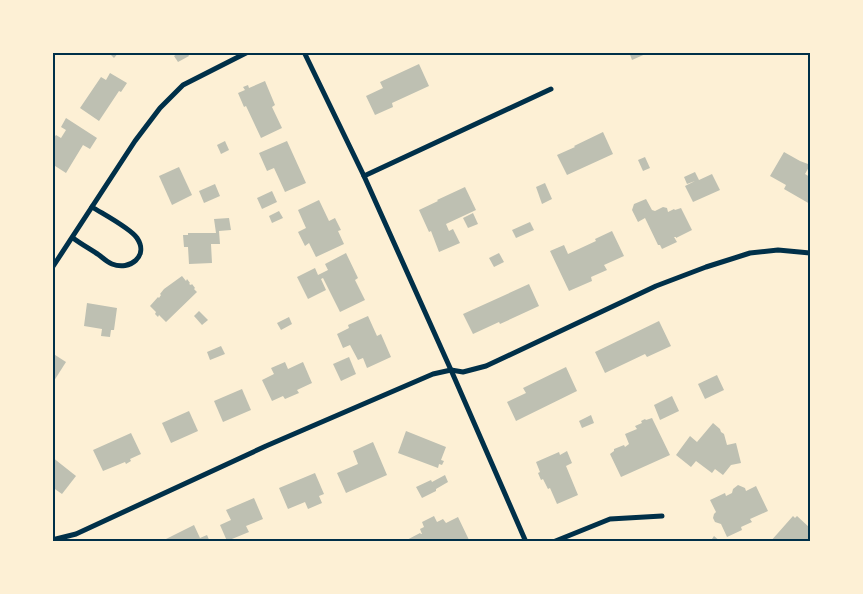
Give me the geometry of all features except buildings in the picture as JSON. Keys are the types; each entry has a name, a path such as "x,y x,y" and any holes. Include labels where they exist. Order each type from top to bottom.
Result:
{"street":[{"path":"52,268 135,142 160,108 183,85 248,52"},
{"path":"304,52 364,176 526,542"},
{"path":"364,176 551,89"},
{"path":"73,238 113,264 131,264 138,259 141,252 140,245 131,231 92,207"},
{"path":"52,540 76,534 275,443 433,374 451,370 463,372 486,366 656,286 706,267 750,253 778,250 810,253"},
{"path":"553,542 610,519 662,516"}]}
